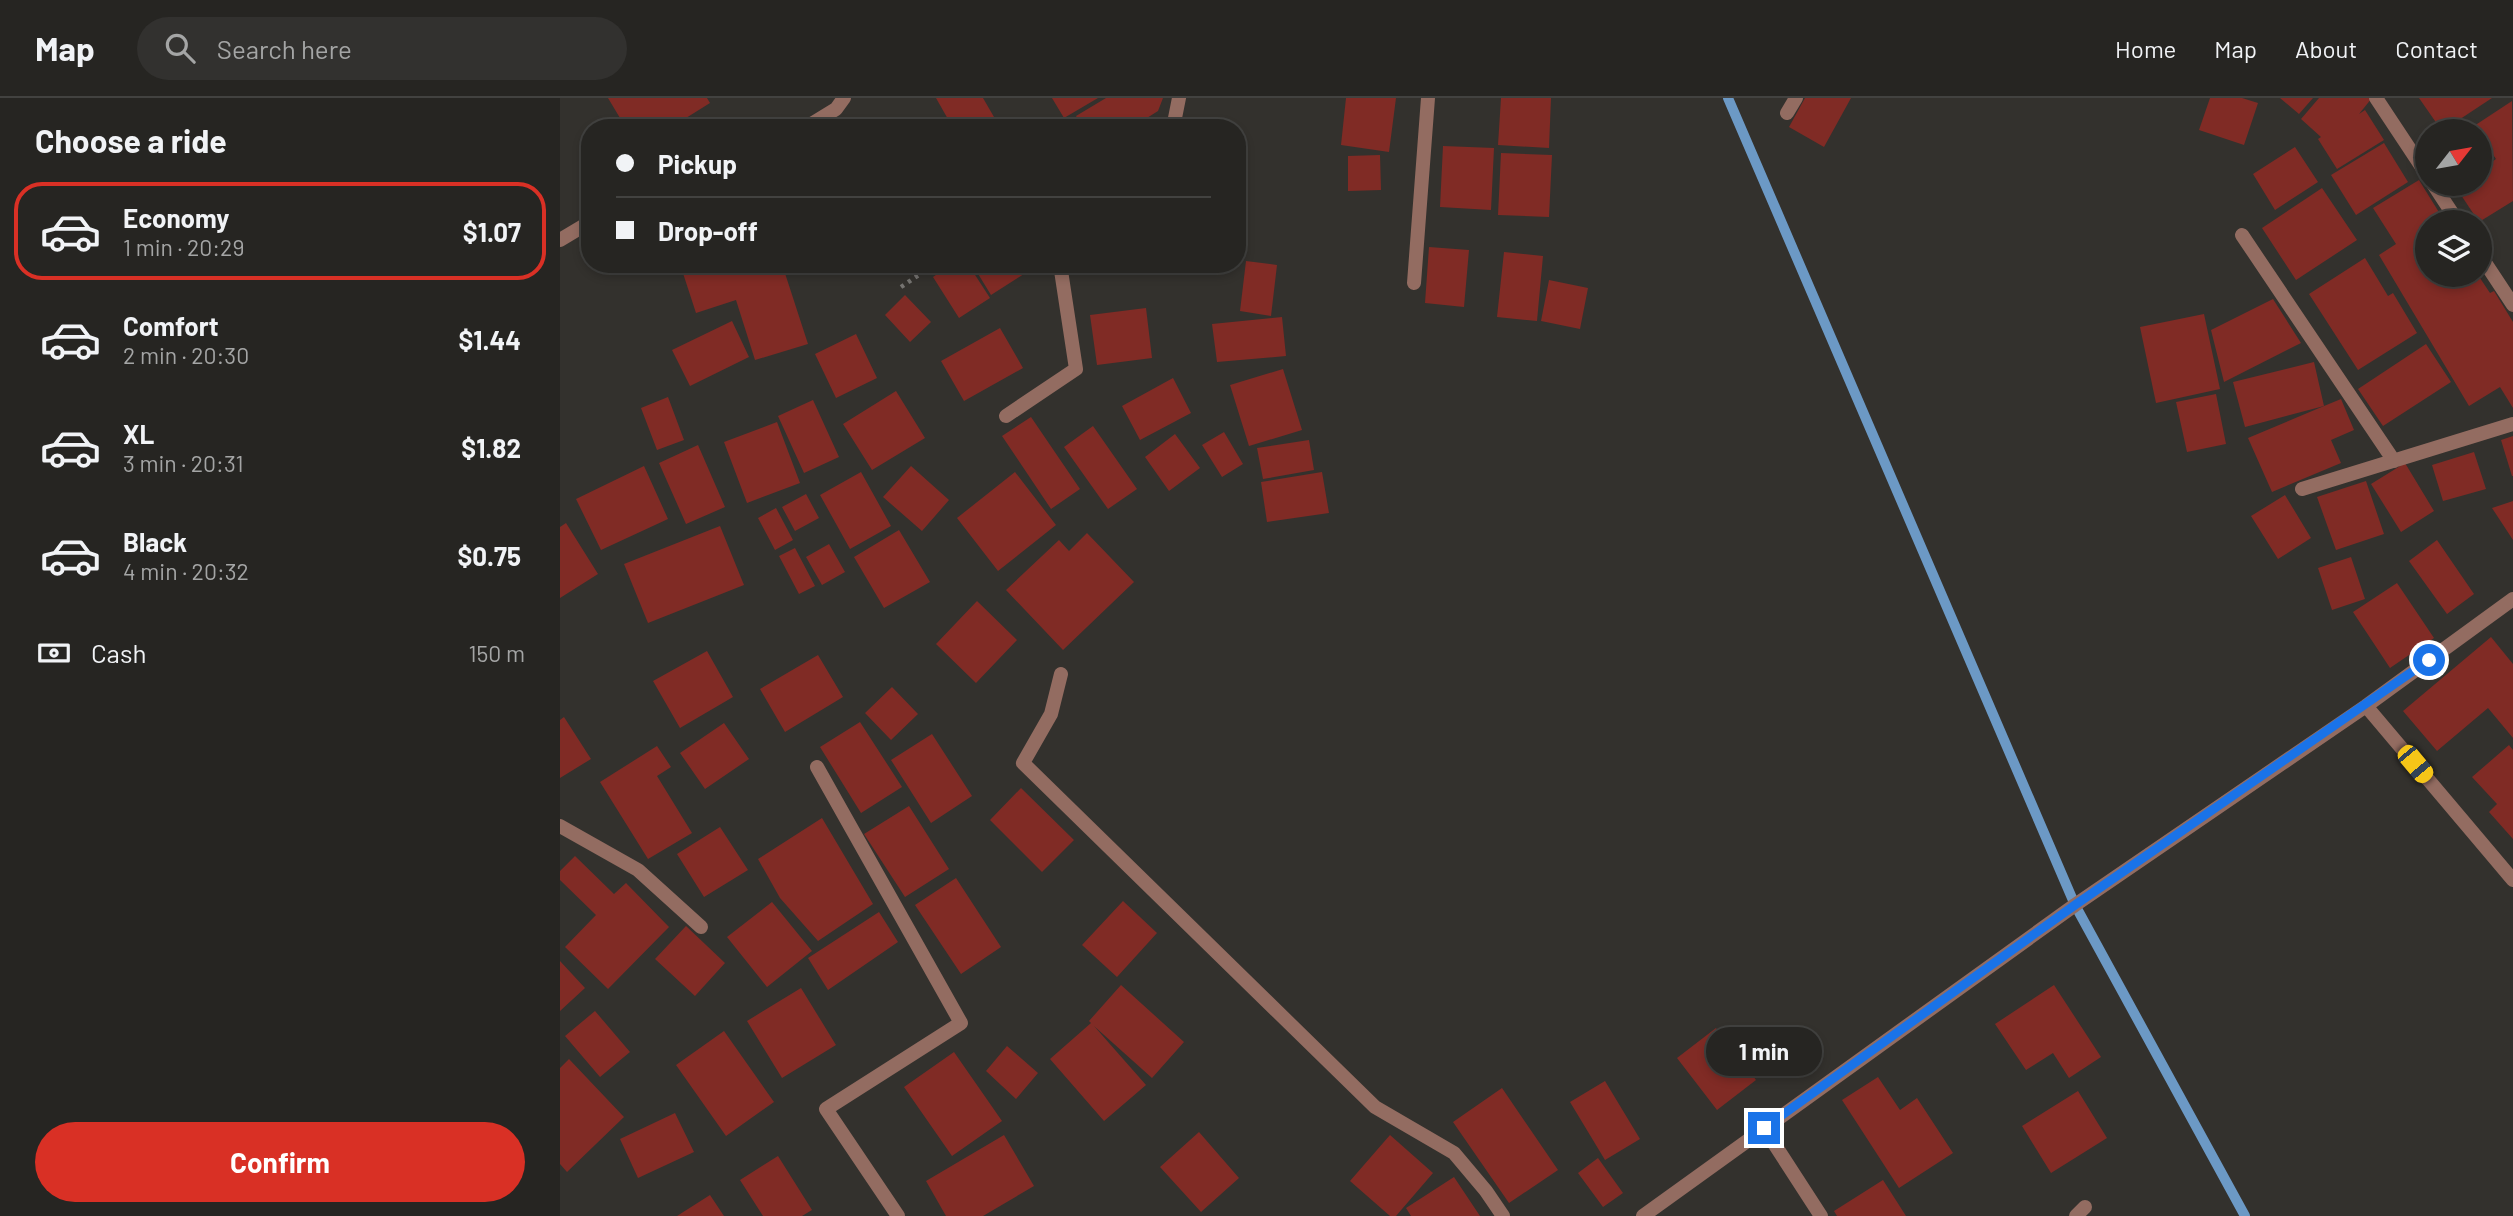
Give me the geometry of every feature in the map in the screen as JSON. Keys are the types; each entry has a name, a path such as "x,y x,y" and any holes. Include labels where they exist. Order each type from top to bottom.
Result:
{"street":[{"path":"820,119 836,109 844,98"},
{"path":"1175,119 1179,98"},
{"path":"1414,284 1428,98"},
{"path":"1787,113 1796,98"},
{"path":"2376,98 2415,157"},
{"path":"560,240 581,227"},
{"path":"2242,235 2394,461"},
{"path":"1006,416 1076,369 1061,273"},
{"path":"2492,273 2513,305"},
{"path":"2302,489 2513,424"},
{"path":"1643,1216 2075,905 2366,706 2513,599"},
{"path":"1061,674 1051,714 1023,763 1375,1107 1454,1153 1503,1216"},
{"path":"2366,706 2513,880"},
{"path":"817,768 961,1023 826,1109 898,1216"},
{"path":"560,826 638,870 701,927"},
{"path":"1764,1128 1821,1216"}],"path":[{"path":"901,287 922,273"}],"building":[{"path":"608,98 707,98 710,103 684,119 621,119"},
{"path":"936,98 983,98 994,117 991,119 948,119"},
{"path":"1052,98 1098,98 1064,118"},
{"path":"1106,98 1163,98 1158,111 1145,119 1078,119 1076,116"},
{"path":"1346,98 1396,98 1389,152 1341,145"},
{"path":"1501,98 1551,98 1549,148 1498,145"},
{"path":"1805,98 1851,98 1824,147 1789,127"},
{"path":"2210,98 2242,98 2258,103 2244,145 2199,130"},
{"path":"2280,98 2313,98 2299,114"},
{"path":"2319,98 2372,98 2359,114 2365,110 2384,140 2337,169 2318,139 2321,137 2301,119"},
{"path":"2419,98 2492,98 2460,119 2434,119"},
{"path":"2512,101 2513,201 2492,214 2492,210 2471,210 2462,196 2492,196 2492,162 2496,159 2492,153 2492,119 2485,119"},
{"path":"2384,143 2408,182 2356,215 2331,175"},
{"path":"1443,146 1494,148 1491,210 1440,207"},
{"path":"2295,147 2318,182 2275,210 2253,174"},
{"path":"1501,153 1552,155 1549,217 1498,215"},
{"path":"1380,155 1381,190 1348,191 1348,156"},
{"path":"2415,182 2415,196 2429,196 2438,210 2415,210 2415,287 2486,287 2490,293 2494,291 2513,322 2513,408 2500,387 2469,406 2379,255 2396,244 2373,208"},
{"path":"2322,188 2357,240 2296,280 2262,228"},
{"path":"1429,247 1469,250 1464,307 1425,303"},
{"path":"1504,252 1543,256 1537,321 1497,317"},
{"path":"2365,258 2388,296 2393,293 2417,333 2358,370 2309,294"},
{"path":"1246,261 1277,265 1271,316 1240,311"},
{"path":"683,273 785,273 808,344 755,360 736,300 696,313"},
{"path":"939,273 974,273 990,298 959,318 933,277"},
{"path":"978,273 1026,273 991,295"},
{"path":"1549,280 1588,288 1580,329 1541,321"},
{"path":"905,295 931,322 910,342 885,315"},
{"path":"2273,299 2301,343 2224,382 2211,330"},
{"path":"1146,308 1152,358 1097,365 1090,315"},
{"path":"2204,314 2220,389 2156,403 2140,327"},
{"path":"1282,317 1286,356 1217,362 1212,324"},
{"path":"732,321 749,357 690,386 672,350"},
{"path":"1000,328 1023,368 964,401 941,361"},
{"path":"856,334 877,378 836,398 815,354"},
{"path":"2426,344 2451,382 2383,426 2358,389"},
{"path":"2314,362 2324,406 2245,427 2233,382"},
{"path":"1283,369 1302,430 1249,446 1230,385"},
{"path":"1173,378 1191,413 1140,440 1122,406"},
{"path":"896,391 925,438 872,470 843,424"},
{"path":"2216,394 2226,444 2187,452 2176,402"},
{"path":"668,397 684,440 657,450 641,408"},
{"path":"2341,399 2354,430 2331,440 2341,463 2272,492 2248,438"},
{"path":"813,400 839,457 804,473 778,416"},
{"path":"1031,417 1080,489 1051,509 1002,436"},
{"path":"777,422 800,483 747,503 724,442"},
{"path":"1093,426 1137,489 1108,509 1064,447"},
{"path":"1224,432 1243,464 1222,477 1202,445"},
{"path":"1175,434 1200,468 1169,491 1145,457"},
{"path":"2513,436 2513,476 2512,476 2501,440"},
{"path":"1309,440 1314,470 1263,479 1257,448"},
{"path":"698,445 725,507 686,524 659,463"},
{"path":"2474,452 2486,489 2443,501 2432,465"},
{"path":"2405,463 2434,511 2401,532 2371,484"},
{"path":"644,466 668,519 601,550 576,499"},
{"path":"911,466 949,500 922,531 883,497"},
{"path":"861,472 891,526 850,549 820,495"},
{"path":"1015,472 1056,525 998,571 957,518"},
{"path":"1322,472 1329,513 1267,522 1261,482"},
{"path":"2366,481 2384,534 2336,550 2317,497"},
{"path":"806,494 819,518 795,531 782,507"},
{"path":"2285,495 2311,538 2278,559 2251,516"},
{"path":"2513,501 2513,540 2492,508"},
{"path":"776,508 793,540 775,550 758,518"},
{"path":"566,523 598,574 560,598 560,527"},
{"path":"720,526 744,585 648,623 624,564"},
{"path":"899,530 930,582 884,608 854,557"},
{"path":"1087,533 1134,582 1063,650 1006,590 1059,540 1069,551"},
{"path":"2437,540 2474,594 2447,614 2409,561"},
{"path":"829,544 845,572 822,585 806,557"},
{"path":"795,548 815,586 799,594 779,556"},
{"path":"2351,557 2365,599 2332,610 2318,568"},
{"path":"2397,583 2434,638 2390,668 2353,612"},
{"path":"977,601 1017,640 976,683 936,644"},
{"path":"2491,637 2513,664 2513,738 2488,708 2437,751 2403,711"},
{"path":"707,651 733,697 680,728 653,681"},
{"path":"818,655 843,697 785,732 760,689"},
{"path":"892,687 918,714 891,740 865,713"},
{"path":"564,717 591,759 560,778 560,720"},
{"path":"860,722 902,787 861,813 820,747"},
{"path":"724,723 749,759 705,789 680,753"},
{"path":"932,734 972,796 931,823 891,760"},
{"path":"2509,745 2513,750 2513,839 2489,812 2497,804 2472,777"},
{"path":"657,746 671,767 657,776 692,833 648,859 600,782"},
{"path":"1021,788 1074,840 1042,872 990,820"},
{"path":"909,806 949,869 905,897 864,834"},
{"path":"822,818 873,904 818,941 780,898 758,859"},
{"path":"720,827 748,870 704,897 677,854"},
{"path":"575,856 614,894 626,883 669,927 608,989 565,947 596,915 560,880 560,871"},
{"path":"956,878 1001,947 961,974 915,905"},
{"path":"1123,901 1157,933 1117,977 1082,945"},
{"path":"772,902 812,951 767,987 727,937"},
{"path":"879,912 898,942 828,990 808,958"},
{"path":"686,926 725,963 695,996 655,959"},
{"path":"560,961 585,988 560,1011"},
{"path":"1121,985 1184,1042 1152,1078 1094,1026 1146,1085 1104,1121 1050,1059 1091,1023 1089,1021"},
{"path":"2054,985 2101,1057 2069,1078 2053,1053 2026,1070 1995,1024"},
{"path":"801,988 836,1045 782,1078 747,1021"},
{"path":"595,1011 630,1052 600,1077 565,1036"},
{"path":"1716,1028 1756,1080 1717,1110 1677,1058"},
{"path":"724,1031 774,1102 726,1136 676,1065"},
{"path":"1007,1046 1038,1073 1016,1099 986,1071"},
{"path":"954,1052 1002,1121 952,1156 904,1087"},
{"path":"569,1059 624,1117 567,1172 560,1164 560,1068"},
{"path":"1878,1077 1900,1110 1917,1098 1953,1153 1899,1188 1842,1100"},
{"path":"1605,1081 1640,1139 1605,1160 1570,1102"},
{"path":"1502,1088 1558,1170 1509,1203 1453,1122"},
{"path":"2078,1091 2107,1138 2051,1173 2022,1126"},
{"path":"675,1113 694,1152 638,1178 620,1139"},
{"path":"1199,1132 1239,1178 1201,1212 1160,1167"},
{"path":"1004,1135 1034,1186 983,1216 946,1216 926,1181"},
{"path":"1390,1135 1433,1173 1396,1216 1390,1216 1350,1181"},
{"path":"778,1156 812,1210 802,1216 763,1216 740,1180"},
{"path":"1598,1158 1623,1193 1603,1207 1578,1173"},
{"path":"1454,1177 1480,1216 1411,1216 1406,1208"},
{"path":"1883,1180 1906,1216 1837,1216 1834,1211"},
{"path":"710,1195 724,1216 677,1216"}],"waterway":[{"path":"1728,98 2075,905 2245,1216"}],"route":[{"path":"1764,1128 2075,905 2429,660"}]}
